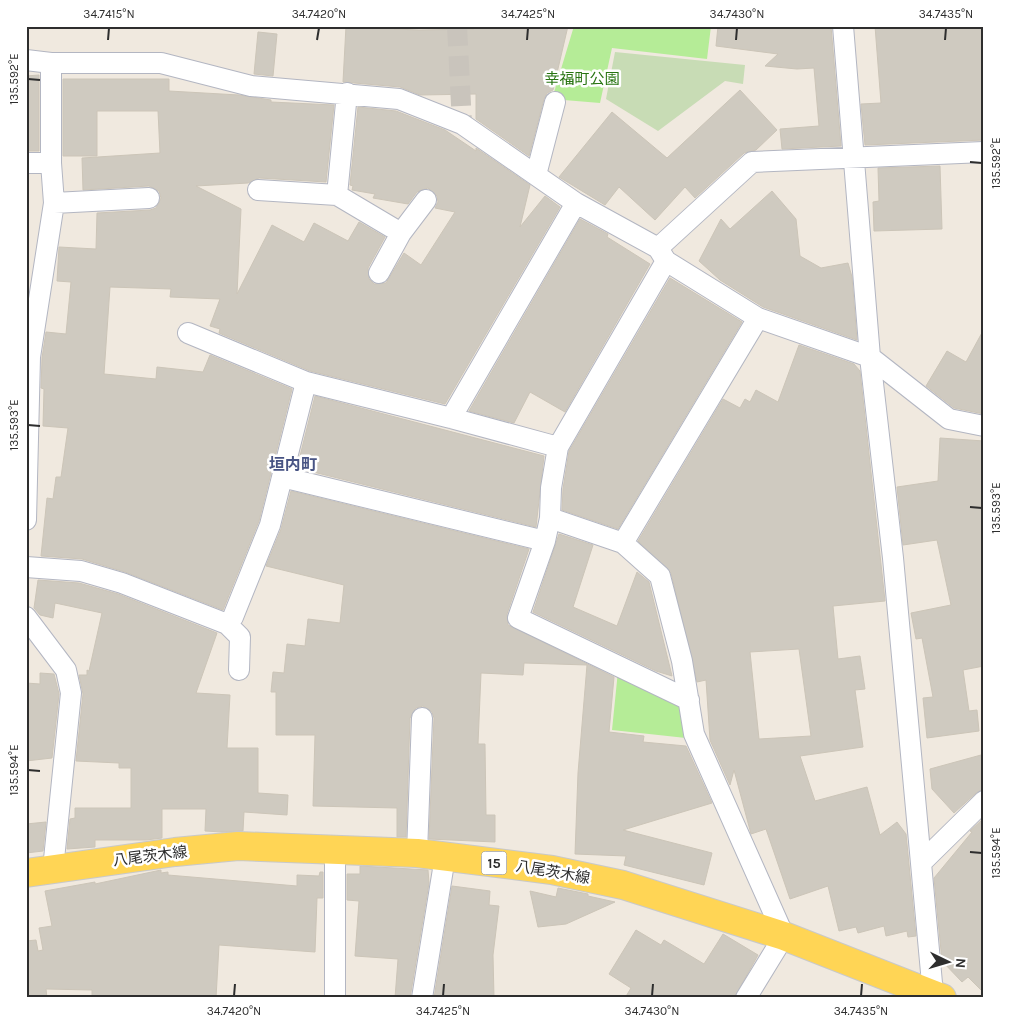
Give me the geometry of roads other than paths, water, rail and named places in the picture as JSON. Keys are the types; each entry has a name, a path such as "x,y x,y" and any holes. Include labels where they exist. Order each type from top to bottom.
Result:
{"main road":[{"name":"八尾茨木線","path":"26,874 52,869 238,846 336,848 417,853 552,870 622,886 784,936 937,996"}],"street":[{"path":"843,26 870,357 893,558 922,862 937,996"},
{"path":"26,60 51,63 161,63 251,86 399,99 462,124 576,202 662,255 758,318 870,357 950,419 984,426"},
{"path":"26,520 28,379 54,203 51,164 51,63"},
{"path":"337,196 347,93"},
{"path":"536,175 555,102"},
{"path":"688,700 518,618 545,541 550,518 551,488 558,447 662,255 752,162 855,156 984,152"},
{"path":"26,163 51,164"},
{"path":"258,190 337,196 401,234"},
{"path":"54,203 148,198"},
{"path":"379,273 401,234 426,200"},
{"path":"451,418 576,202"},
{"path":"623,543 758,318"},
{"path":"188,333 306,382 558,447"},
{"path":"228,624 233,617 270,525 306,382"},
{"path":"282,476 545,541"},
{"path":"550,518 623,543 660,576 682,661 694,734 784,936 746,998"},
{"path":"26,567 81,572 122,583 228,624 240,636 239,670"},
{"path":"26,617 66,670 71,692 52,869"},
{"path":"417,853 422,718"},
{"path":"922,862 984,801"},
{"path":"335,998 336,848"},
{"path":"422,998 445,857"}],"tunnel":[{"path":"457,26 462,124"}],"district":[{"name":"垣内町","path":"293,464"}],"park label":[{"name":"幸福町公園","path":"582,79"}]}
